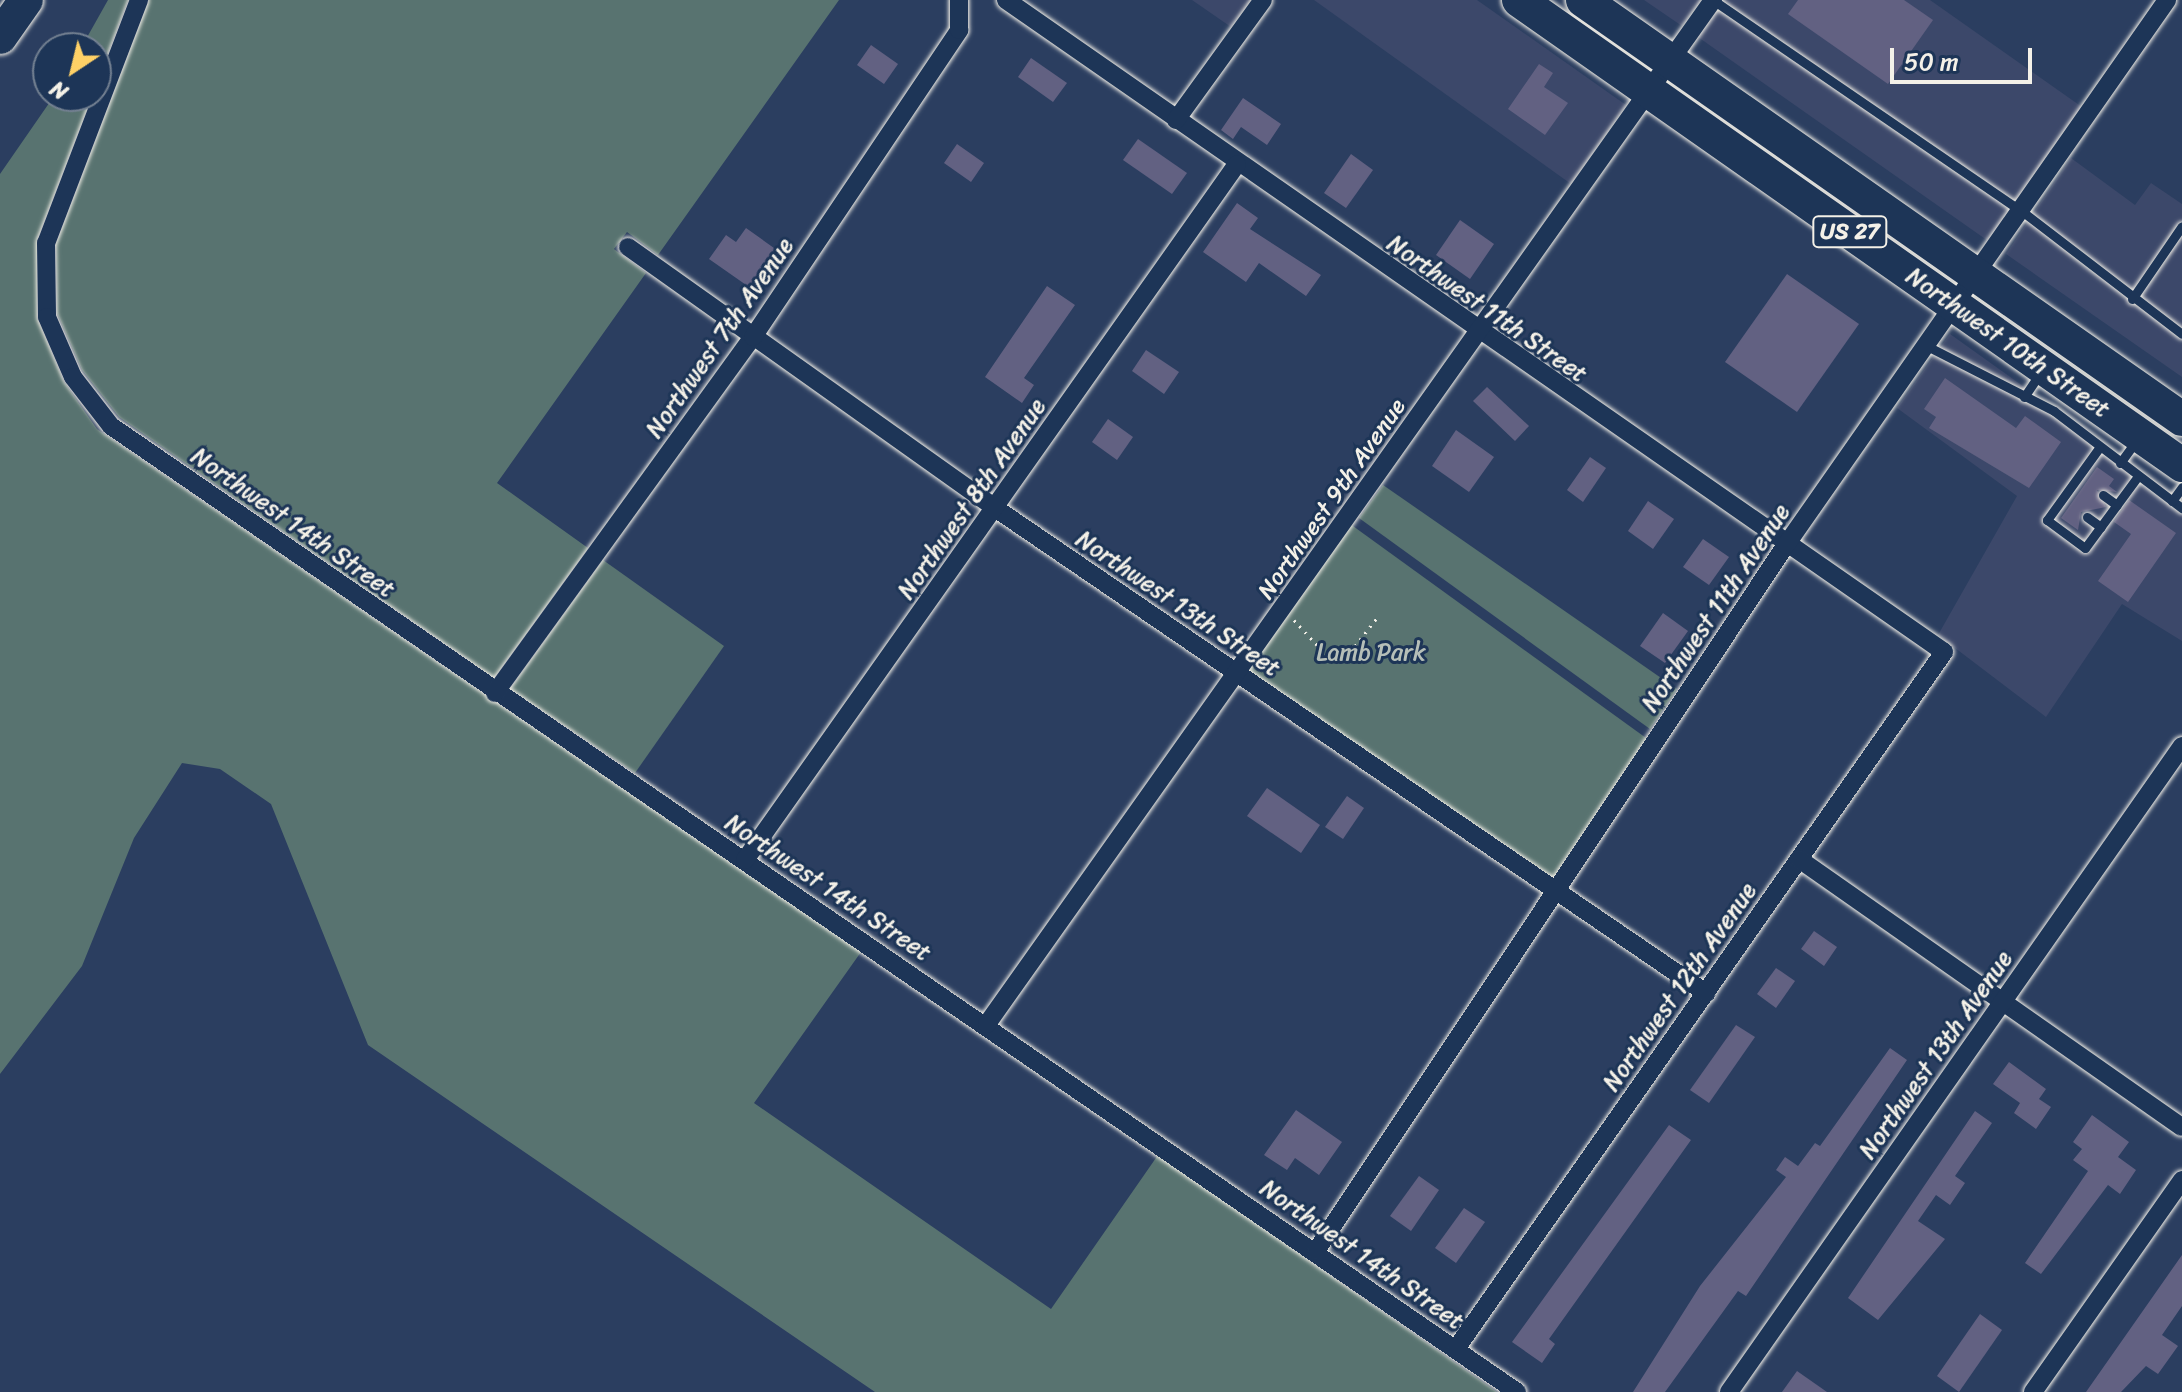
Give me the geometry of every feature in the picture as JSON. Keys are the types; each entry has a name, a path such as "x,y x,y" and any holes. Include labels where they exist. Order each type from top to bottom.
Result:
{"highway":[{"path":"0,37 26,0"},
{"name":"Northwest 10th Street","path":"1519,0 2044,368 2090,419 2140,436 2182,465"},
{"name":"Northwest 10th Street","path":"1583,0 2182,419"}],"street":[{"name":"Northwest 14th Street","path":"139,0 46,243 47,317 73,377 111,426 495,693 987,1024 1517,1392"},
{"name":"Northwest 7th Avenue","path":"495,693 753,337 959,30 959,0"},
{"name":"Northwest 11th Street","path":"1006,0 1237,164 1944,652"},
{"path":"1176,120 1263,0"},
{"name":"Northwest 9th Avenue","path":"987,1024 1713,0"},
{"name":"Northwest 11th Avenue","path":"1316,1251 1554,888 1786,545 1958,308 2167,0"},
{"name":"Northwest 8th Avenue","path":"745,860 1237,164"},
{"name":"Northwest 13th Street","path":"628,247 995,508 1706,993"},
{"name":"Northwest 12th Avenue","path":"1456,1349 1944,652"},
{"name":"Northwest 13th Avenue","path":"1729,1392 2182,746"},
{"path":"1799,859 2182,1127"},
{"path":"2033,1392 2182,1180"}],"lane":[{"path":"1713,0 2023,212 2132,299 2182,334"},
{"path":"2132,299 2182,226"},
{"path":"1929,347 2024,397 2090,419 2099,448 2182,508"},
{"path":"2024,397 2044,368"},
{"path":"2120,463 2140,436"},
{"path":"2099,448 2082,480 2066,502 2047,520 2085,548 2138,476"},
{"path":"2172,501 2182,487"},
{"path":"2103,495 2117,505"},
{"path":"2087,517 2101,527"}],"path":[{"path":"1282,611 1328,657 1355,646 1377,618"}],"shaded area":[{"path":"1192,0 1251,0 1231,27"},
{"path":"1314,0 1477,0 1626,105 1571,184"},
{"path":"1644,0 1701,0 1682,26"},
{"path":"1725,0 1930,0 2082,107 1991,243 1698,37"},
{"path":"2071,158 2135,205 2151,183 2182,204 2182,377 2006,254"},
{"path":"1950,334 2182,500 2182,641 2122,604 2046,717 1938,635 2017,496 1897,408"}],"green space":[{"path":"108,0 128,0 112,42 112,32 90,32"},
{"path":"149,0 839,0 658,255 627,232 614,249 646,273 497,483 588,548 494,678 119,417 82,370 57,313 56,244 106,112 112,112 112,97"},
{"path":"43,112 86,112 37,240 37,318 64,382 97,429 861,952 754,1103 1051,1309 1158,1155 1497,1392 875,1392 368,1045 271,804 220,769 182,763 134,838 82,966 0,1074 0,174"},
{"path":"1383,485 1677,689 1650,729 1359,518"},
{"name":"Lamb Park","path":"1346,521 1653,743 1554,888 1237,674"},
{"path":"603,560 724,646 635,773 510,689"}],"building":[{"path":"1798,0 1904,0 1933,20 1888,84 1788,14"},
{"path":"871,45 898,64 884,84 857,65"},
{"path":"1031,58 1067,83 1053,102 1018,77"},
{"path":"1539,64 1553,73 1544,87 1568,103 1545,135 1508,109"},
{"path":"1243,98 1281,124 1267,145 1241,127 1233,139 1221,130"},
{"path":"1138,139 1187,173 1172,194 1123,160"},
{"path":"957,144 984,163 971,182 944,163"},
{"path":"1351,154 1373,170 1346,208 1324,193"},
{"path":"1237,203 1258,218 1250,229 1321,275 1306,296 1259,263 1246,282 1203,252"},
{"path":"1460,220 1494,244 1470,279 1436,255"},
{"path":"746,228 788,258 779,271 766,262 749,287 709,259 726,235 736,242"},
{"path":"1787,274 1859,324 1797,412 1725,362"},
{"path":"1047,286 1075,305 1024,378 1034,385 1022,403 985,377"},
{"path":"1146,350 1179,372 1164,394 1132,371"},
{"path":"1945,378 2016,428 2025,416 2061,442 2029,488 1929,428 1936,417 1924,409"},
{"path":"1487,387 1529,426 1515,441 1473,401"},
{"path":"1108,419 1133,437 1117,460 1092,442"},
{"path":"1456,430 1494,457 1469,492 1432,466"},
{"path":"1590,457 1606,468 1583,502 1567,490"},
{"path":"2097,467 2114,479 2109,486 2117,492 2097,490 2106,507 2081,512 2078,530 2061,518"},
{"path":"2129,500 2176,533 2128,602 2098,581 2131,534 2114,522"},
{"path":"1648,501 1674,519 1653,549 1628,531"},
{"path":"1703,539 1729,557 1709,585 1683,567"},
{"path":"1663,613 1688,631 1665,663 1640,646"},
{"path":"1267,788 1320,825 1301,853 1247,816"},
{"path":"1347,796 1364,808 1343,839 1325,827"},
{"path":"1814,931 1837,947 1824,966 1801,949"},
{"path":"1776,968 1795,981 1776,1008 1757,994"},
{"path":"1736,1025 1755,1037 1709,1103 1690,1090"},
{"path":"1890,1048 1907,1060 1746,1296 1738,1291 1665,1392 1633,1392 1700,1286 1786,1177 1776,1170 1785,1157 1798,1166 1815,1143 1820,1146"},
{"path":"2009,1062 2046,1089 2039,1099 2051,1107 2036,1129 2014,1113 2020,1103 1993,1084"},
{"path":"1296,1110 1342,1142 1319,1175 1295,1158 1287,1170 1264,1155"},
{"path":"1975,1111 1992,1123 1955,1176 1965,1183 1950,1205 1936,1195 1918,1221 1945,1239 1878,1320 1848,1298"},
{"path":"2092,1115 2129,1142 2118,1157 2136,1170 2120,1194 2108,1185 2041,1274 2025,1263 2088,1171 2073,1160 2082,1149 2073,1142"},
{"path":"1669,1125 1691,1140 1549,1339 1555,1344 1542,1363 1512,1342"},
{"path":"1419,1176 1439,1190 1411,1231 1390,1216"},
{"path":"1464,1208 1485,1222 1456,1263 1435,1248"},
{"path":"2182,1255 2182,1306 2162,1335 2178,1346 2158,1374 2146,1366 2121,1392 2086,1392"},
{"path":"1980,1314 2002,1330 1959,1392 1937,1376"},
{"path":"1797,1371 1827,1392 1782,1392"}]}
